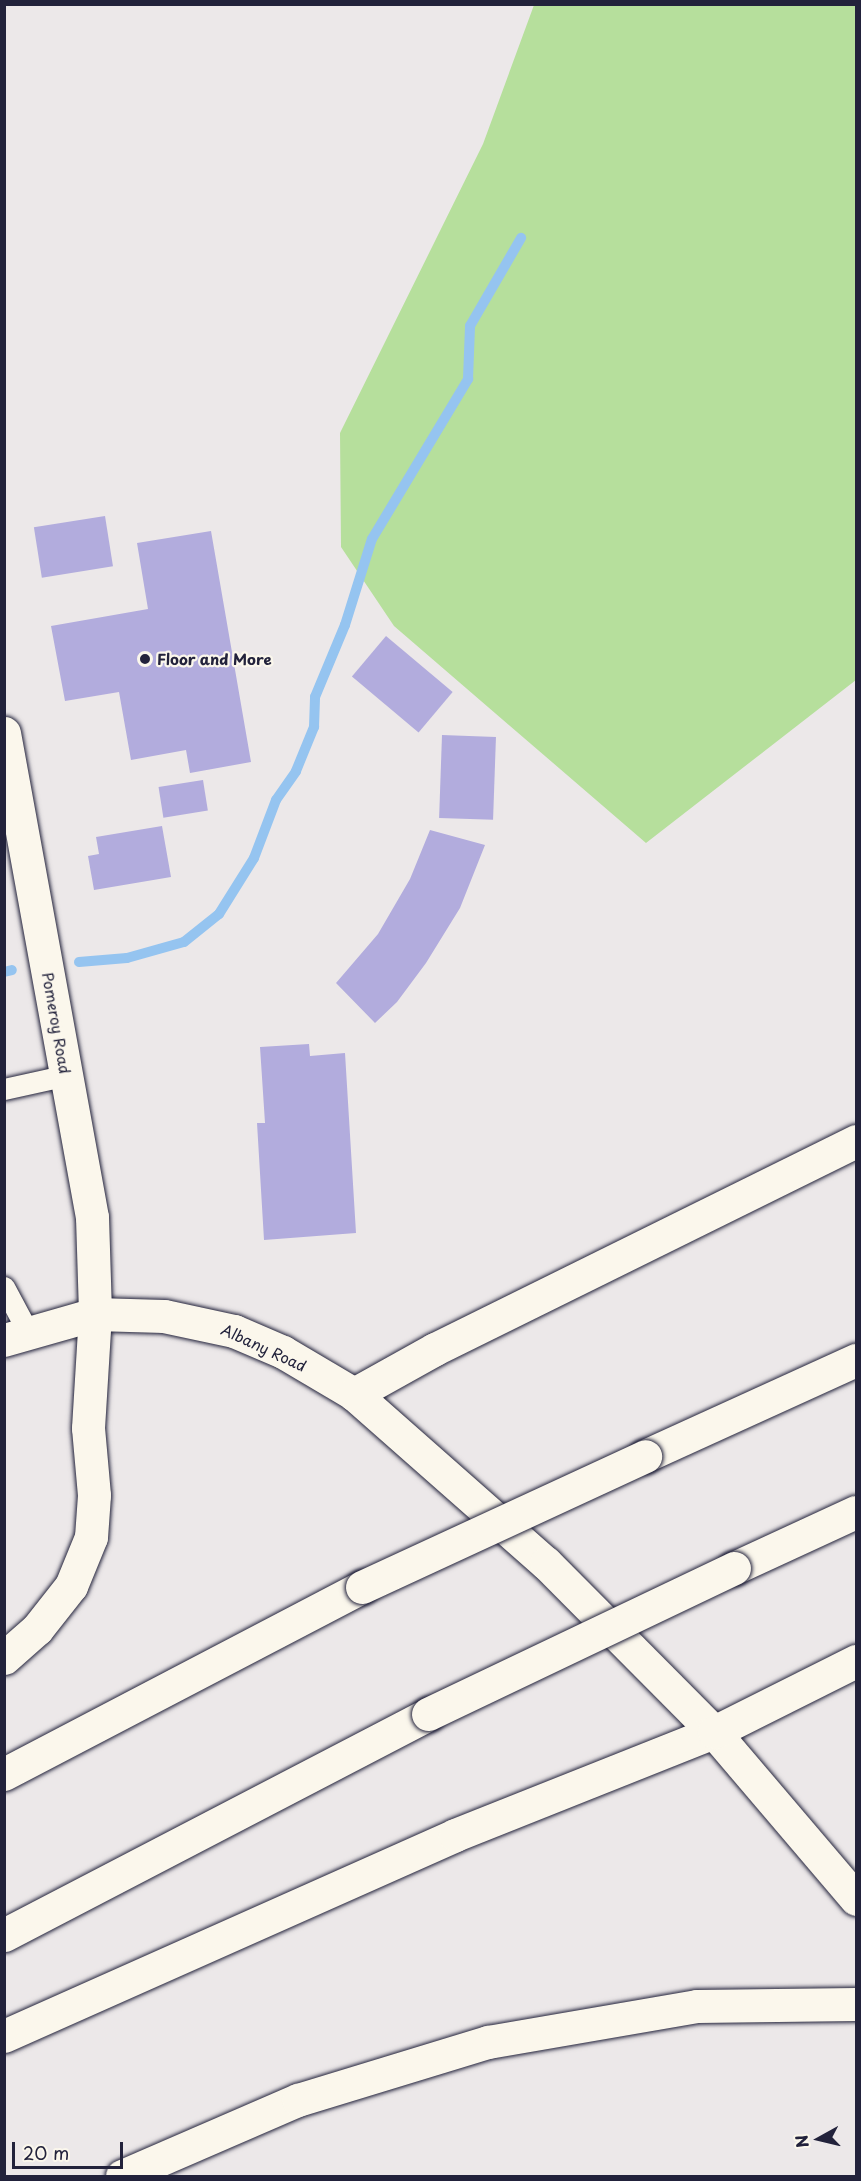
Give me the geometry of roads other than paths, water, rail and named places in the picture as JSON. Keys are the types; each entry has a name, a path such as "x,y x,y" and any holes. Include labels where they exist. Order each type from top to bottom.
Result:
{"main road":[{"name":"Pomeroy Road","path":"4,733 92,1217 95,1314 88,1428 94,1496 91,1537 71,1586 37,1629 4,1658"},
{"path":"354,1394 435,1349 856,1141"},
{"name":"Albany Road","path":"16,1336 95,1314 164,1316 215,1324 283,1352 354,1394 546,1563 714,1732 856,1899"},
{"path":"4,1774 362,1587 856,1360"},
{"path":"4,1935 428,1714 856,1512"},
{"path":"4,2036 455,1835 714,1732 856,1661"},
{"path":"122,2176 298,2100 477,2046 593,2021 696,2006 856,2004"}],"lane":[{"path":"4,1089 67,1075"},
{"path":"4,1287 16,1336"}],"waterway":[{"path":"79,962 127,958 184,942 219,914 254,858 276,800 296,771 314,727 315,697 345,625 372,539 468,379 470,326 521,238"},
{"path":"4,972 12,970"}],"place":[{"name":"Floor and More","path":"145,659"}]}
